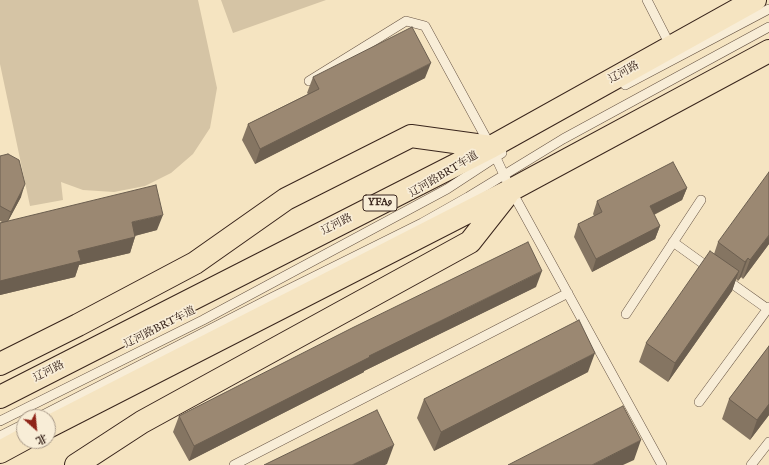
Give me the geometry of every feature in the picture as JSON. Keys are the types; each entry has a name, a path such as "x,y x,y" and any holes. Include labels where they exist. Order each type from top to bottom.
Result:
{"main road":[{"name":"辽河路","path":"0,397 499,150 671,46 755,0"},
{"path":"56,423 508,182 769,51"},
{"path":"0,364 78,325 195,263 286,199 411,136 499,150"},
{"path":"76,465 142,422 470,242 508,182"},
{"path":"0,452 16,443"}],"lane":[{"path":"647,0 671,46"},
{"path":"617,89 769,9"},
{"path":"309,81 406,21 425,26 499,150 508,182 662,465"},
{"path":"55,409 269,299 422,223 468,198 508,182 563,139 769,27"},
{"path":"541,129 554,122"},
{"name":"辽河路BRT车道","path":"0,421 203,320 447,189 499,150"},
{"path":"626,314 701,200"},
{"path":"672,242 769,308 699,402"},
{"path":"234,465 568,293"},
{"path":"0,436 16,428"},
{"path":"751,465 769,442"}],"shaded area":[{"path":"0,0 198,0 217,88 210,128 193,154 171,173 145,186 114,192 83,190 61,182 63,200 30,206 0,64"},
{"path":"221,0 326,0 233,33"}],"building":[{"path":"412,27 431,63 260,149 248,124 319,89 313,77"},
{"path":"8,154 19,160 25,184 11,212 0,206 0,156"},
{"path":"673,162 687,188 650,206 660,226 596,259 578,224 602,212 597,201"},
{"path":"769,172 769,235 750,260 748,258 745,262 718,242"},
{"path":"156,185 163,215 132,222 135,237 78,251 81,261 0,281 0,223"},
{"path":"528,242 542,271 369,356 370,357 194,446 179,416 352,328"},
{"path":"710,251 739,271 675,363 646,343"},
{"path":"579,320 595,353 441,432 424,399"},
{"path":"769,346 769,404 757,420 729,399"},
{"path":"623,406 641,440 592,465 508,465"},
{"path":"377,410 394,445 352,465 264,465"}]}
